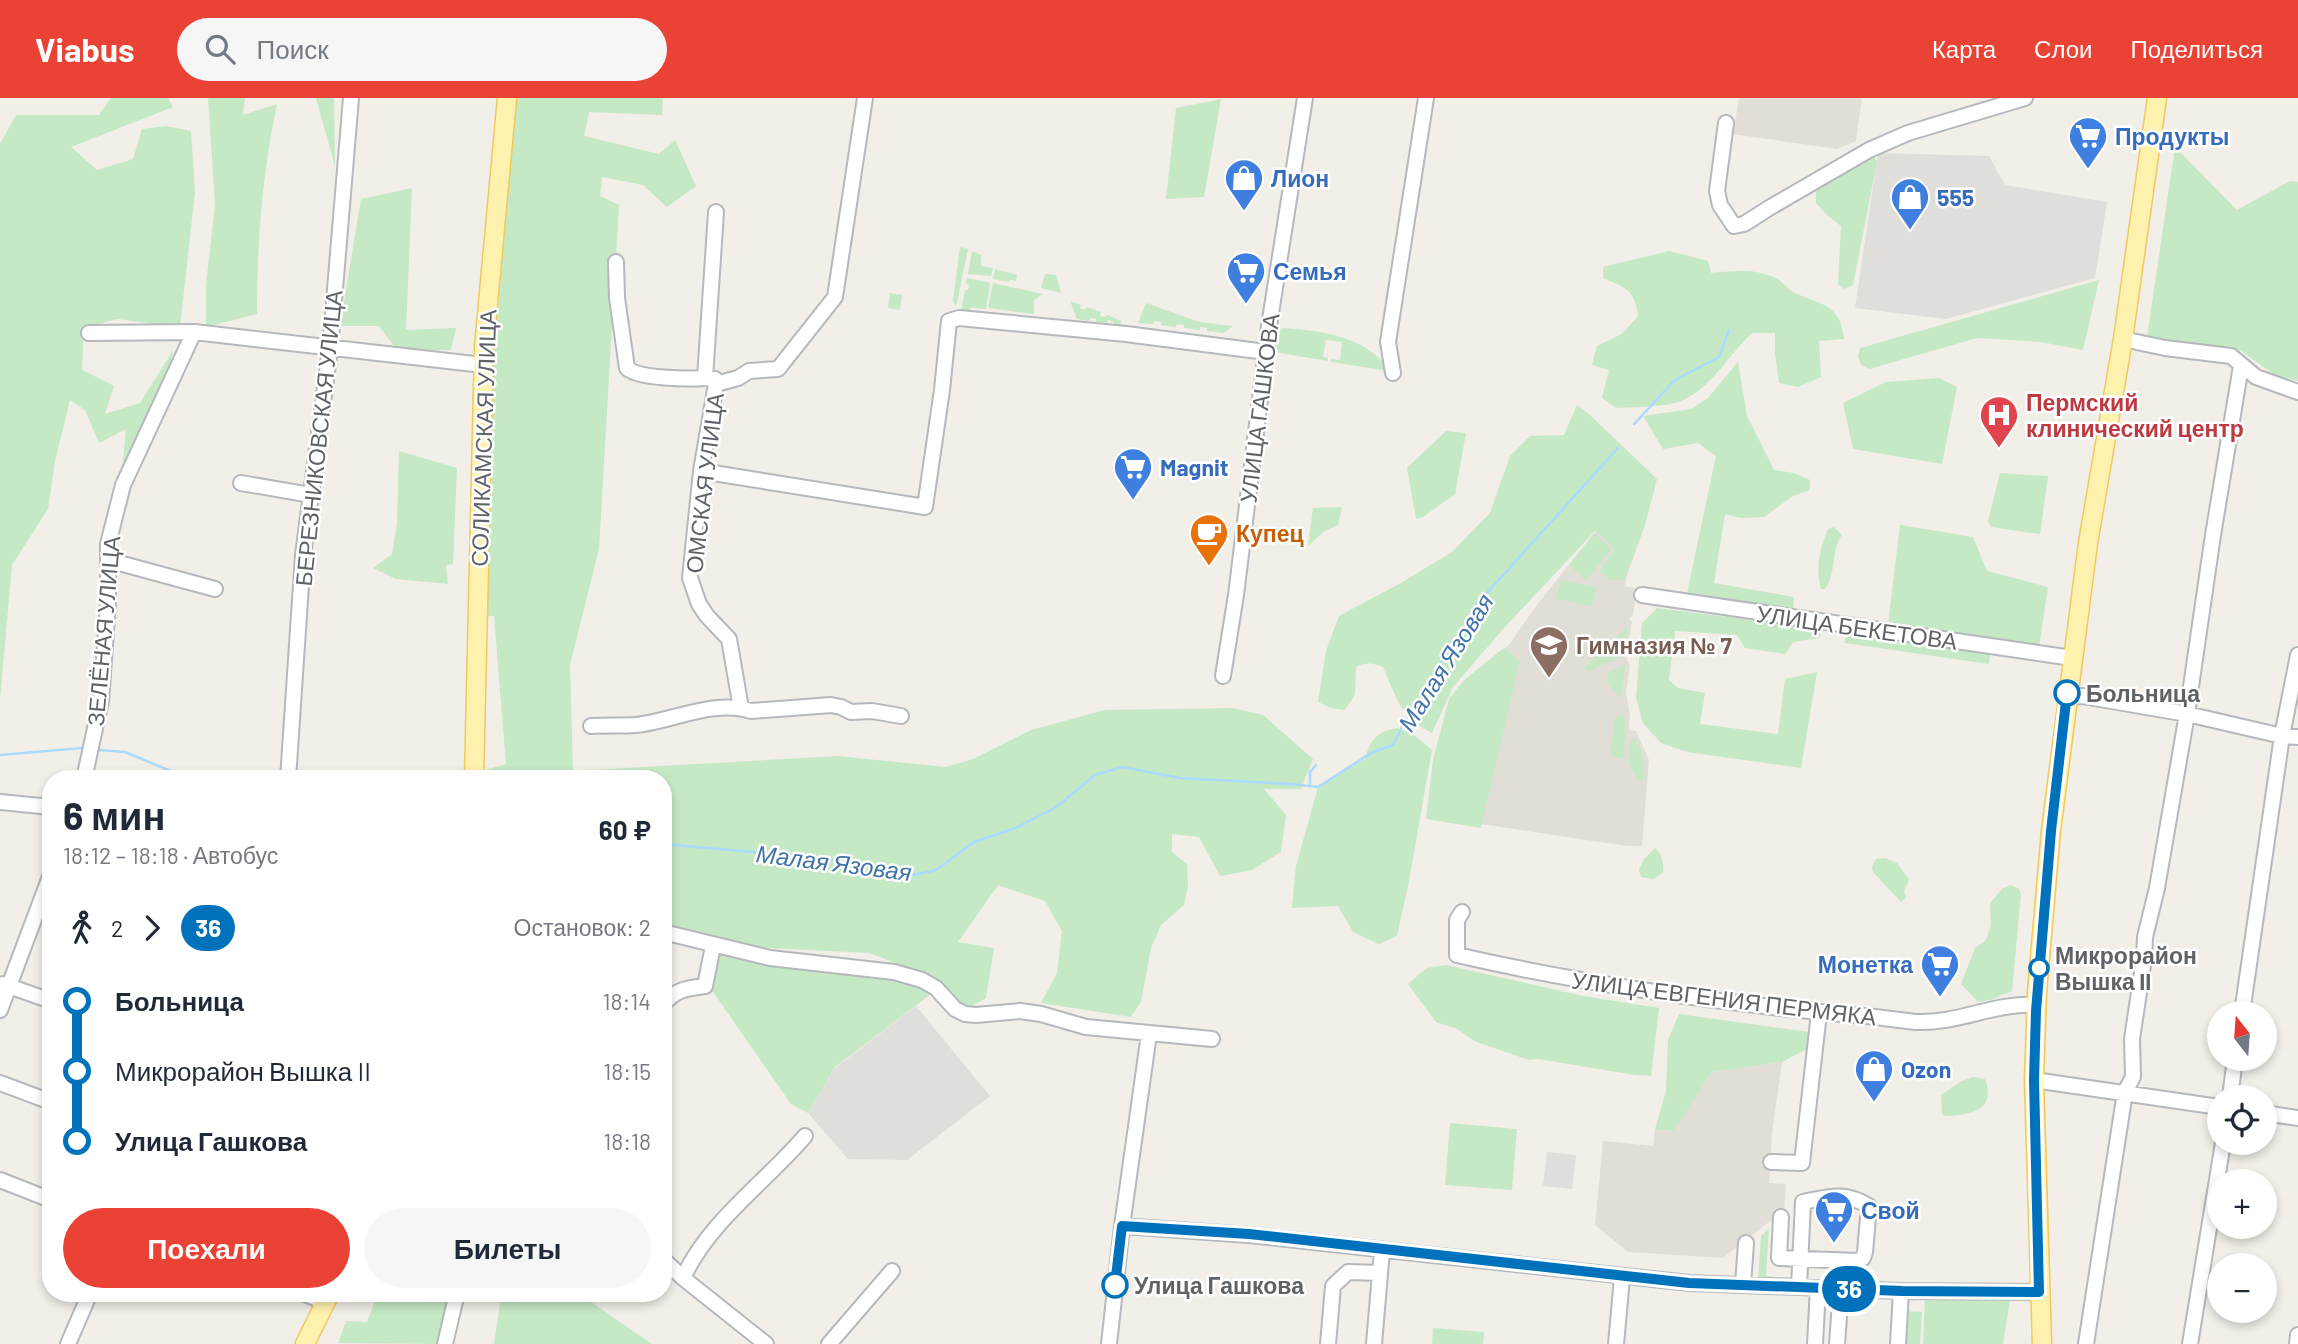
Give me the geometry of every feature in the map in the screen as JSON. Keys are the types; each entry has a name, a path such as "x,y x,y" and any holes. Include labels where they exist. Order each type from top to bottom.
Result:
{"main road":[{"name":"СОЛИКАМСКАЯ УЛИЦА","path":"474,770 483,365 507,98"},
{"path":"2042,1344 2034,1080 2037,1004 2051,831 2066,697 2088,543 2123,339 2157,98"},
{"path":"305,1344 326,1302"}],"street":[{"name":"БЕРЕЗНИКОВСКАЯ УЛИЦА","path":"289,770 303,555 330,349 351,98"},
{"path":"616,262 617,298 627,368 635,374 711,381 738,378 749,371 778,369 835,297 865,98"},
{"name":"УЛИЦА ГАШКОВА","path":"1223,676 1236,595 1266,352 1305,98"},
{"path":"1394,373 1388,342 1426,98"},
{"path":"1726,123 1717,191 1720,205 1734,226 1744,224 1870,150 1908,134 2025,98"},
{"name":"ОМСКАЯ УЛИЦА","path":"716,212 711,381 690,578 699,604 729,639 741,708"},
{"path":"701,471 925,507 942,390 948,321 959,318 1266,352"},
{"path":"89,333 194,332 483,365"},
{"name":"ЗЕЛЁНАЯ УЛИЦА","path":"86,770 101,701 108,604 108,544 123,485 194,332"},
{"path":"2123,339 2165,348 2231,356 2256,377 2298,392"},
{"path":"2086,1344 2125,1092 2133,1077 2132,1039 2145,937 2157,888 2187,714 2241,366"},
{"path":"241,484 311,495"},
{"path":"108,561 215,589"},
{"name":"УЛИЦА БЕКЕТОВА","path":"1642,595 2072,659"},
{"path":"2244,1001 2282,736 2298,656"},
{"path":"2066,697 2082,696 2187,714 2282,736 2298,737"},
{"path":"591,726 636,725 717,708 741,708 751,711 831,705 851,712 873,711 901,716"},
{"path":"0,802 42,806"},
{"path":"0,1010 4,985 42,907"},
{"name":"УЛИЦА ЕВГЕНИЯ ПЕРМЯКА","path":"1462,912 1457,920 1457,955 1562,977 1680,996 1819,1013 1928,1021 1948,1021 2018,1003 2037,1004"},
{"path":"672,935 770,958 894,972 922,980 936,988 955,1009 965,1014 1020,1011 1086,1027 1212,1039"},
{"path":"672,995 682,989 705,986 713,946"},
{"path":"4,985 42,998"},
{"path":"1771,1162 1802,1163 1819,1013"},
{"path":"1109,1344 1122,1226 1149,1034"},
{"path":"2034,1080 2207,1105"},
{"path":"0,1083 42,1099"},
{"path":"2277,1115 2298,1118"},
{"path":"683,1278 693,1256 740,1202 783,1162 804,1136"},
{"path":"2190,1344 2220,1155"},
{"path":"0,1180 42,1196"},
{"path":"1781,1217 1779,1258 1801,1260 1858,1261 1863,1258 1865,1252 1868,1206 1853,1197 1835,1196 1803,1202 1801,1260 1799,1287"},
{"path":"1122,1226 1249,1234 1622,1278 1689,1283 1902,1291 2039,1292"},
{"path":"1743,1285 1746,1243"},
{"path":"1374,1344 1382,1250"},
{"path":"672,1268 766,1344"},
{"path":"829,1344 892,1271"},
{"path":"1328,1344 1333,1286 1348,1272 1380,1273"},
{"path":"1616,1344 1622,1278"},
{"path":"1815,1344 1818,1288"},
{"path":"1837,1344 1841,1289"},
{"path":"1898,1344 1902,1291"},
{"path":"68,1344 86,1302"},
{"path":"445,1344 455,1302"},
{"path":"2297,1344 2298,1335"}],"shaded area":[{"path":"1739,98 1862,98 1856,141 1837,149 1733,134"},
{"path":"1878,153 1989,156 2005,185 2107,202 2095,278 1946,319 1855,308"},
{"name":"Гимназия № 7","path":"1599,527 1632,542 1625,586 1637,588 1633,615 1629,619 1632,622 1626,658 1630,665 1626,693 1630,715 1629,730 1636,731 1649,760 1642,846 1428,816 1450,700 1454,693 1509,645 1536,606"},
{"path":"916,1006 990,1096 907,1160 848,1159 808,1113 835,1068"},
{"path":"1782,1062 1772,1133 1769,1183 1786,1184 1784,1210 1723,1258 1628,1252 1595,1225 1603,1141 1653,1146 1655,1129 1674,1131 1712,1072"},
{"path":"1547,1152 1576,1155 1572,1189 1543,1186"}],"green space":[{"path":"111,98 168,98 173,107 71,147 97,170 133,159 142,129 166,126 191,131 195,192 180,327 117,319 84,328 82,370 114,386 105,414 140,403 174,349 149,428 133,457 122,470 126,429 99,443 85,410 70,400 55,461 48,509 12,565 0,699 0,144 16,115 99,115"},
{"path":"208,98 245,98 243,115 277,104 261,209 257,314 206,327 206,285 215,204"},
{"path":"316,98 334,98 335,166"},
{"path":"517,98 663,98 662,115 589,112 584,136 659,154 675,140 696,186 667,207 643,185 602,177 600,196 619,205 599,549 570,665 573,770 485,770 506,764 494,616 481,616 490,364"},
{"path":"1221,99 1204,197 1166,199 1176,108"},
{"path":"2175,147 2237,210 2290,181 2298,182 2298,381 2275,375 2241,351 2147,337"},
{"path":"1874,156 1877,162 1853,285 1844,289 1838,284 1841,226 1816,203 1816,191"},
{"path":"412,188 406,330 456,328 451,350 397,350 379,326 340,326 361,199"},
{"path":"960,247 968,249 956,307 953,300"},
{"path":"972,251 981,255 981,266 993,268 991,276 968,274"},
{"path":"1669,251 1708,261 1711,273 1744,271 1768,275 1779,280 1794,293 1829,308 1839,319 1844,339 1819,341 1821,377 1798,387 1779,383 1775,333 1752,333 1702,388 1681,401 1658,406 1616,408 1602,398 1609,370 1592,365 1597,346 1622,334 1638,316 1632,295 1603,278 1603,267"},
{"path":"995,269 1017,275 1016,281 993,279"},
{"path":"1045,274 1056,275 1061,293 1041,288"},
{"path":"967,278 990,283 986,309 971,307 970,312 961,311 965,290 968,290"},
{"path":"2099,280 2083,350 2041,342 1977,338 1869,369 1861,365 1858,356 1860,348"},
{"path":"993,283 1043,294 1034,300 1034,314 988,308"},
{"path":"890,293 902,295 900,310 888,308"},
{"path":"1070,301 1081,305 1080,308 1085,310 1087,307 1101,312 1100,316 1107,315 1126,326 1114,324 1108,320 1107,323 1096,322 1096,319 1090,318 1089,321 1077,319"},
{"path":"1146,303 1199,322 1233,326 1224,333 1207,331 1207,328 1200,327 1200,330 1184,328 1184,325 1177,324 1176,327 1161,325 1161,322 1154,321 1153,324 1138,323"},
{"path":"1271,328 1337,336 1367,349 1380,359 1389,371 1331,362 1331,359 1340,360 1342,342 1326,340 1323,357 1328,358 1328,361 1269,351"},
{"path":"1738,362 1747,416 1774,470 1794,473 1810,480 1810,490 1793,496 1764,517 1741,518 1725,514 1714,583 1794,597 1793,609 1687,593 1716,456 1698,443 1663,449 1643,416 1691,409 1708,398"},
{"path":"1939,378 1957,387 1942,464 1853,449 1843,403 1886,382"},
{"path":"1577,405 1657,479 1645,525 1625,580 1610,580 1599,572 1615,549 1596,530 1453,687 1432,733 1406,713 1383,667 1376,665 1356,667 1355,694 1345,710 1318,702 1326,651 1339,616 1452,552 1490,513 1510,456 1530,436 1564,435"},
{"path":"1446,431 1466,433 1455,494 1416,519 1407,468"},
{"path":"399,451 457,468 453,564 446,565 448,584 396,579 373,568 392,554 397,524"},
{"path":"2000,473 2048,476 2040,534 1991,527 1988,521"},
{"path":"1342,507 1338,525 1323,532 1308,546 1313,508"},
{"path":"1900,525 1973,537 1987,571 2048,587 2039,647 1888,624"},
{"path":"1834,527 1842,535 1836,548 1829,583 1825,589 1821,589 1818,566 1821,551 1828,529"},
{"path":"1594,534 1612,549 1586,580 1569,565"},
{"path":"1560,580 1596,587 1592,606 1556,599"},
{"path":"1657,608 1821,629 1820,638 1793,642 1785,654 1745,648 1737,635 1675,631 1669,680 1678,688 1705,693 1700,724 1778,734 1785,679 1817,672 1801,768 1687,752 1661,743 1643,723 1636,698 1642,623"},
{"path":"1628,626 1623,655 1588,672 1585,667"},
{"path":"1846,632 1990,654 1989,664 1845,643"},
{"path":"1504,648 1520,660 1481,828 1426,819 1433,760 1449,699 1464,680"},
{"path":"1625,665 1621,699 1607,683 1609,672"},
{"path":"1233,708 1263,715 1313,759 1301,789 1264,789 1286,815 1281,852 1252,870 1220,876 1199,837 1172,834 1172,852 1187,864 1188,885 1184,905 1161,925 1151,948 1141,1002 1131,1017 1041,1003 1057,973 1062,931 1045,901 998,885 958,942 994,948 986,998 967,1009 928,975 869,953 749,947 672,928 672,770 591,770 837,756 946,767 973,759 1031,730 1105,710"},
{"path":"1622,714 1626,722 1624,754 1623,758 1615,758 1611,752 1614,719"},
{"path":"1397,728 1413,734 1432,750 1397,936 1379,944 1353,932 1338,906 1292,908 1296,866 1318,787 1365,759 1375,738"},
{"path":"1635,739 1642,751 1645,780 1640,781 1630,762 1631,740"},
{"path":"1655,848 1662,859 1663,872 1654,879 1641,877 1639,869"},
{"path":"1885,858 1897,863 1909,880 1904,891 1906,898 1901,902 1873,872 1872,866 1876,859"},
{"path":"2011,885 2019,889 2021,894 2012,991 1978,1002 1961,984 1975,948 1986,940 1991,925 1990,903 2003,888"},
{"path":"717,954 761,962 893,975 919,983 931,994 835,1067 808,1113 791,1104 709,986"},
{"path":"1446,965 1583,996 1659,1008 1651,1076 1538,1059 1529,1060 1474,1041 1457,1029 1436,1022 1408,984 1427,968"},
{"path":"1679,1014 1809,1032 1807,1049 1782,1062 1712,1072 1674,1131 1655,1129 1666,1091 1668,1040"},
{"path":"1973,1077 1985,1079 1988,1094 1984,1105 1967,1114 1942,1115 1941,1095"},
{"path":"1450,1123 1517,1129 1512,1190 1445,1185"},
{"path":"1769,1228 1766,1276 1793,1278 1792,1283 1758,1280 1761,1236"},
{"path":"1925,1297 2010,1300 2003,1344 1923,1344"},
{"path":"375,1302 452,1302 444,1344 338,1343 346,1321 367,1322"},
{"path":"500,1302 591,1302 652,1344 494,1344"},
{"path":"1902,1311 1922,1312 1920,1344 1901,1344"},
{"path":"1433,1328 1484,1332 1483,1344 1432,1344"}],"waterway":[{"path":"1634,424 1675,380 1719,357 1729,330"},
{"name":"Малая Язовая","path":"672,845 841,860 914,875 936,870 974,842 1016,828 1055,808 1095,775 1122,767 1180,778 1318,787 1371,753 1393,745 1404,723 1420,703 1435,670 1464,632 1477,604 1618,448"},
{"path":"0,755 82,748"},
{"name":"Малая Язовая","path":"99,750 125,752 168,770"},
{"name":"Малая Язовая","path":"1310,786 1310,772 1316,765"}],"bus line":[{"name":"36","path":"1115,1285 1122,1226 1249,1234 1622,1278 1689,1283 1902,1291 2039,1292 2034,1080 2036,1011 2051,831 2067,693"}],"place":[{"name":"Продукты","path":"2088,170"},
{"name":"Лион","path":"1244,212"},
{"name":"555","path":"1910,231"},
{"name":"Семья","path":"1246,305"},
{"name":"Пермский клинический центр","path":"1999,449"},
{"name":"Magnit","path":"1133,501"},
{"name":"Купец","path":"1209,567"},
{"name":"Гимназия № 7","path":"1549,679"},
{"name":"Больница","path":"2067,693"},
{"name":"Микрорайон Вышка II","path":"2039,968"},
{"name":"Монетка","path":"1940,998"},
{"name":"Ozon","path":"1874,1103"},
{"name":"Свой","path":"1834,1244"},
{"name":"Улица Гашкова","path":"1115,1285"}]}
